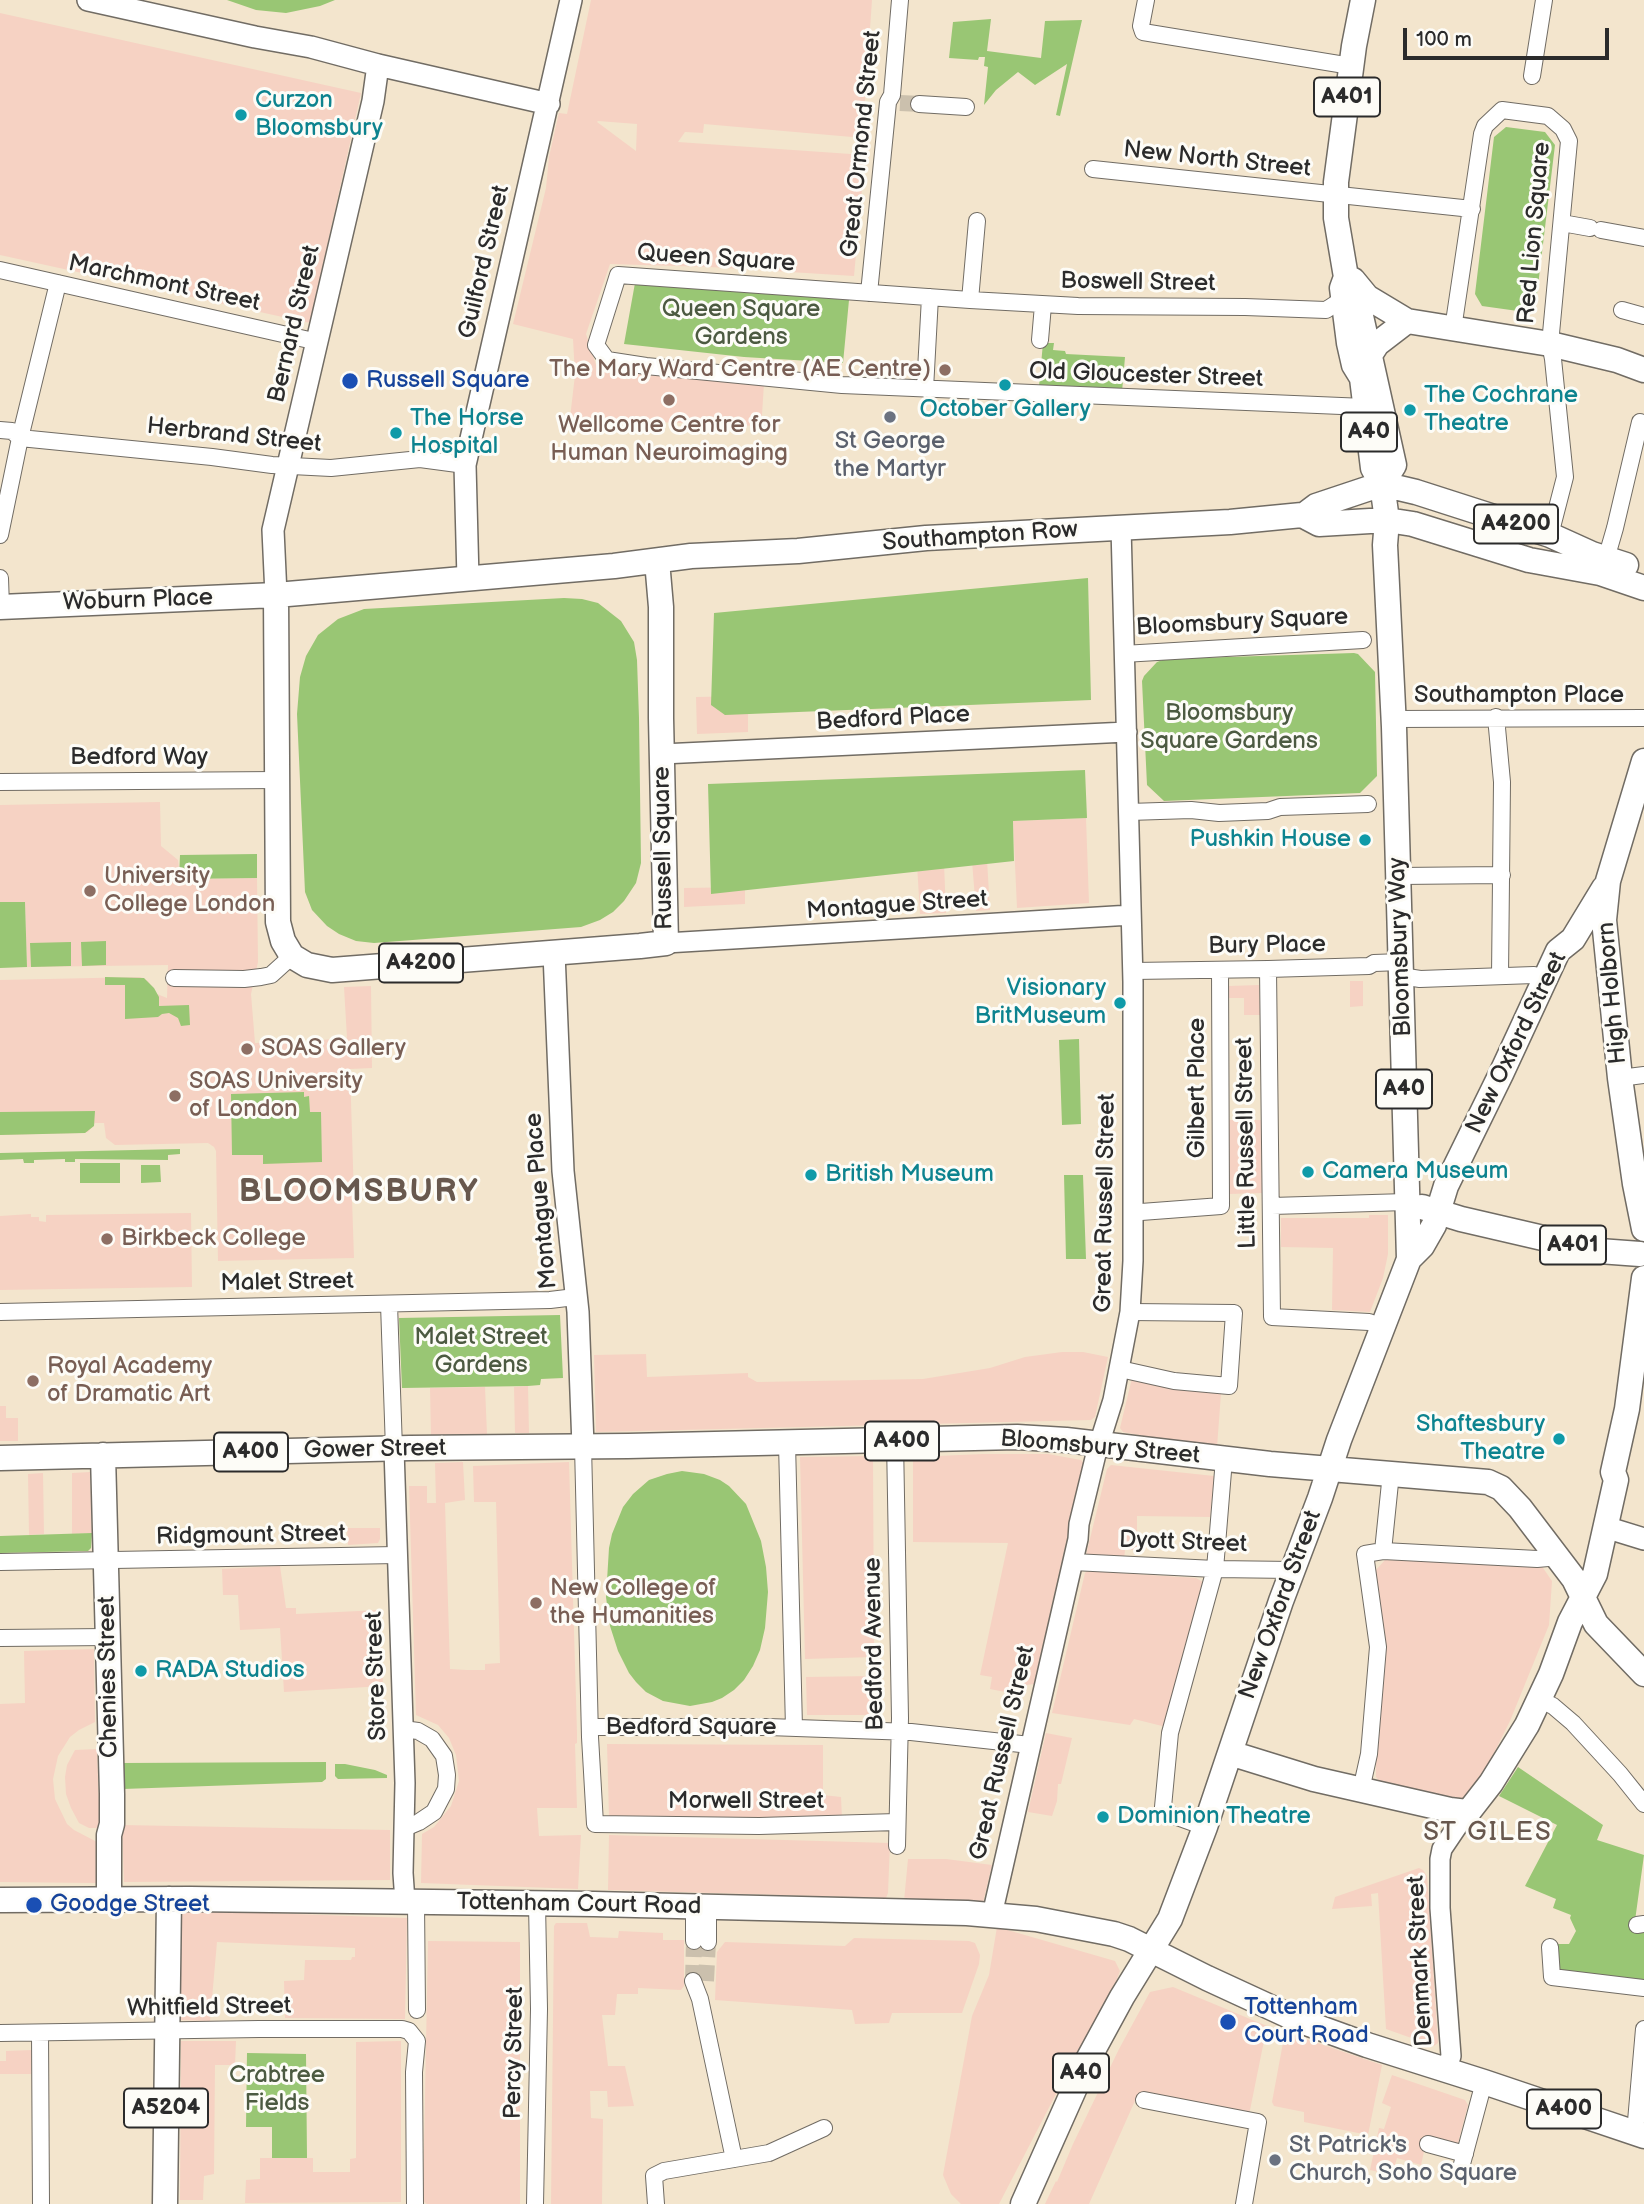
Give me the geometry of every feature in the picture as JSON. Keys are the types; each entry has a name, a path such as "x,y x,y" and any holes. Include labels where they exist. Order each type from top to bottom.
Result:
{"main road":[{"path":"88,0 121,4 549,104"},
{"name":"Guilford Street","path":"468,579 466,465 571,0"},
{"name":"A401","path":"1363,0 1351,66 1336,195 1338,236 1349,288 1354,365 1366,366"},
{"name":"Bernard Street","path":"276,595 273,530 373,101 378,65"},
{"path":"1349,288 1407,321 1550,344 1597,354 1644,370"},
{"path":"1382,484 1394,465 1366,366 1377,344 1407,321"},
{"name":"A40","path":"1366,366 1365,407 1373,468 1382,484 1387,520"},
{"name":"Southampton Row","path":"657,561 926,538 1230,522 1304,515 1316,506 1382,484"},
{"name":"A4200","path":"1382,484 1416,492 1550,535 1606,559 1644,570"},
{"name":"Southampton Row","path":"1304,515 1319,524 1387,520 1413,523 1529,560 1600,573 1644,588"},
{"name":"Bloomsbury Way","path":"1387,520 1385,545 1394,719 1409,1259"},
{"name":"A4200","path":"276,595 657,561"},
{"name":"Russell Square","path":"292,956 307,965 332,970 666,943 662,607 657,561"},
{"path":"276,595 278,922 283,941 292,956"},
{"name":"Woburn Place","path":"0,607 276,595"},
{"name":"High Holborn","path":"1643,1266 1640,1233 1643,1228 1632,1077 1609,962 1604,920 1608,881 1637,804 1644,761"},
{"name":"New Oxford Street","path":"1153,1949 1171,1919 1292,1570 1409,1259 1422,1246 1434,1225 1446,1186 1558,951 1573,939 1608,881"},
{"path":"1573,939 1583,939 1594,944 1605,953 1609,962"},
{"name":"Montague Place","path":"554,953 563,1171 578,1312 583,1446"},
{"name":"A401","path":"1406,1202 1461,1219 1599,1251 1643,1266"},
{"path":"1643,1266 1627,1409 1613,1472 1616,1480 1583,1570 1587,1608 1600,1629 1644,1674"},
{"name":"Bloomsbury Street","path":"787,1443 1017,1437 1329,1468"},
{"name":"A400","path":"583,1446 787,1443"},
{"name":"Gower Street","path":"0,1458 583,1446"},
{"name":"Chenies Street","path":"103,1455 112,1794 109,1899"},
{"name":"A400","path":"1329,1468 1496,1484 1520,1508 1574,1579 1584,1597"},
{"path":"1598,1526 1644,1539"},
{"path":"1230,1753 1278,1769 1361,1790 1467,1812 1491,1783 1527,1725 1551,1674 1570,1622 1584,1597"},
{"name":"A5204","path":"165,2204 169,1899"},
{"name":"Tottenham Court Road","path":"0,1900 537,1903 992,1914 1036,1919 1114,1934 1153,1949"},
{"name":"A40","path":"1023,2204 1085,2065 1122,1997 1153,1949"},
{"name":"A400","path":"1153,1949 1207,1978 1298,2020 1639,2135"}],"street":[{"name":"Great Ormond Street","path":"869,293 894,103 892,95 900,0"},
{"path":"1146,0 1142,29 1148,33 1351,66"},
{"path":"1532,76 1544,0"},
{"path":"919,104 966,107"},
{"name":"Red Lion Square","path":"1453,329 1482,134 1489,120 1502,110 1544,115 1553,119 1563,128 1569,141 1550,344 1565,477 1550,535"},
{"name":"New North Street","path":"1093,169 1472,209"},
{"path":"970,300 977,221"},
{"path":"1562,223 1644,238"},
{"name":"Marchmont Street","path":"0,270 318,342"},
{"name":"Queen Square","path":"925,388 842,385 646,366 607,360 596,345 618,275 930,298"},
{"path":"0,535 20,438 58,283"},
{"name":"Boswell Street","path":"930,298 1043,305 1326,310 1349,288"},
{"path":"925,388 930,298"},
{"path":"1040,340 1043,305"},
{"path":"1622,310 1644,316"},
{"name":"Old Gloucester Street","path":"925,388 1365,407"},
{"path":"1606,559 1640,422"},
{"name":"Herbrand Street","path":"0,430 12,431 20,438 289,466 331,468 420,459 466,465"},
{"path":"1121,527 1129,812 1191,810 1219,813 1268,811 1280,807 1368,804"},
{"path":"0,578 0,607"},
{"name":"Bloomsbury Square","path":"1124,654 1363,640"},
{"path":"1496,718 1502,782 1500,976"},
{"name":"Southampton Place","path":"1394,719 1644,718"},
{"name":"Bedford Place","path":"662,754 1127,732"},
{"name":"Bedford Way","path":"0,782 278,780"},
{"name":"Great Russell Street","path":"992,1914 1079,1539 1079,1524 1120,1369 1130,1312 1133,1261 1133,971 1129,812"},
{"path":"1399,876 1502,875"},
{"name":"Montague Street","path":"666,943 1131,915"},
{"path":"174,978 261,977 271,975 292,956"},
{"name":"Bury Place","path":"1133,971 1268,969 1374,963 1401,969 1419,979 1534,975 1546,978"},
{"name":"Little Russell Street","path":"1268,969 1272,1317 1369,1322 1383,1327"},
{"name":"Gilbert Place","path":"1132,1214 1221,1206 1220,970"},
{"path":"1272,1206 1406,1202"},
{"name":"Malet Street","path":"0,1312 550,1300 575,1297"},
{"path":"388,1304 394,1448"},
{"path":"1120,1369 1174,1381 1229,1386 1234,1312 1130,1312"},
{"name":"Bedford Avenue","path":"895,1441 900,1733 897,1846"},
{"name":"Bedford Square","path":"583,1446 590,1720 794,1728 787,1443"},
{"name":"Store Street","path":"394,1448 403,1729 403,1873 411,1902"},
{"path":"1205,1827 1166,1813 1163,1807 1171,1733 1215,1569 1224,1459"},
{"path":"1383,1551 1391,1473"},
{"path":"1361,1790 1369,1754 1378,1647 1365,1554 1383,1551 1537,1559 1555,1554"},
{"name":"Ridgmount Street","path":"0,1562 397,1555"},
{"name":"Dyott Street","path":"1073,1562 1292,1570"},
{"path":"0,1638 108,1637"},
{"path":"1539,1699 1553,1706 1573,1723 1644,1804"},
{"name":"Morwell Street","path":"590,1720 595,1824 759,1826 897,1822"},
{"path":"794,1728 911,1732 1030,1745"},
{"path":"403,1729 418,1731 432,1739 439,1746 447,1765 446,1789 434,1812 405,1828"},
{"name":"Denmark Street","path":"1446,2071 1451,2056 1440,1908 1440,1859 1442,1849 1467,1812"},
{"path":"411,1902 417,2010"},
{"name":"Percy Street","path":"535,2204 539,2008 537,1903"},
{"path":"701,1907 701,1941"},
{"path":"1550,1947 1552,1977 1644,1988"},
{"path":"700,1981 699,1999 734,2159"},
{"path":"1639,2135 1644,2029"},
{"name":"Whitfield Street","path":"0,2033 167,2030 409,2031 415,2038 415,2204"},
{"path":"40,2033 41,2204"},
{"path":"1428,2144 1463,2159 1484,2082"},
{"path":"1144,2100 1258,2122 1244,2204"},
{"path":"656,2204 654,2176 664,2171 769,2153 824,2128"}],"shaded area":[{"path":"591,0 872,0 863,130 860,134 852,137 704,124 703,133 685,132 678,142 865,155 854,276 610,264 586,334 596,365 764,383 762,415 758,426 603,422 570,418 575,375 573,339 513,324 546,188 549,157 559,113 567,114","holes":["598,121 637,124 636,151 597,122"]},
{"path":"0,13 361,93 310,323 0,255"},
{"path":"748,696 748,732 697,734 696,697"},
{"name":"SOAS University of London","path":"160,802 161,846 178,860 180,879 257,878 258,962 251,994 255,1043 290,1041 291,1048 308,1047 308,1041 347,1038 344,987 371,986 372,1068 350,1069 354,1258 218,1261 216,1151 208,1143 115,1145 106,1138 104,1123 95,1123 88,1132 81,1133 0,1135 0,980 140,977 148,981 157,994 167,998 168,965 27,967 25,902 0,902 0,805"},
{"path":"1086,818 1089,903 1017,908 1013,821"},
{"path":"987,860 990,910 976,911 972,861"},
{"path":"944,863 946,913 920,914 917,864"},
{"path":"745,887 745,904 684,907 684,888"},
{"path":"1350,981 1363,981 1363,1006 1350,1007"},
{"path":"1259,985 1260,1015 1244,1015 1244,998 1229,998 1229,986"},
{"path":"1229,1120 1261,1120 1262,1193 1229,1194"},
{"name":"Birkbeck College","path":"191,1213 192,1287 0,1290 0,1216 31,1214 31,1217 39,1217 39,1221 46,1222 46,1215"},
{"path":"1369,1215 1388,1215 1388,1254 1383,1278 1370,1312 1332,1310 1333,1248 1281,1247 1281,1218 1369,1218"},
{"path":"1083,1352 1108,1357 1095,1417 1091,1420 596,1432 594,1355 646,1354 647,1377 748,1373 748,1377 757,1382 923,1379 990,1368 1025,1357"},
{"path":"1132,1378 1177,1389 1221,1393 1217,1447 1149,1441 1149,1437 1123,1432 1120,1428"},
{"path":"528,1386 529,1433 515,1433 514,1387"},
{"path":"485,1387 487,1434 431,1435 430,1388"},
{"path":"0,1406 6,1406 6,1418 18,1418 18,1441 0,1441"},
{"path":"1048,1454 1081,1460 1084,1463 1034,1684 1027,1685 1025,1696 990,1689 992,1677 980,1675 1008,1543 913,1542 915,1457"},
{"path":"873,1456 874,1657 805,1659 800,1457"},
{"path":"463,1462 465,1500 445,1503 450,1669 485,1670 485,1664 500,1663 496,1502 474,1502 473,1466 569,1462 577,1808 537,1808 539,1836 581,1835 578,1889 421,1883 422,1834 434,1827 451,1806 459,1781 456,1755 449,1738 438,1725 416,1715 409,1486 427,1486 427,1503 436,1503 435,1463"},
{"path":"1111,1465 1214,1476 1210,1517 1137,1516 1137,1550 1125,1550 1124,1559 1086,1555 1107,1469"},
{"path":"90,1472 92,1533 72,1534 72,1473"},
{"path":"43,1473 44,1534 29,1535 28,1474"},
{"path":"347,1528 380,1528 380,1539 378,1543 348,1545"},
{"path":"1385,1560 1541,1565 1552,1581 1549,1625 1510,1721 1488,1765 1461,1803 1382,1784 1376,1777 1383,1638 1375,1571"},
{"path":"280,1566 286,1608 296,1608 296,1614 380,1610 383,1686 284,1692 280,1628 240,1630 238,1595 223,1595 222,1569"},
{"path":"1087,1571 1196,1578 1203,1582 1166,1727 1134,1719 1130,1725 1052,1713"},
{"path":"94,1649 95,1722 70,1737 58,1756 53,1779 55,1799 67,1824 97,1842 97,1883 0,1882 0,1704 25,1703 24,1651"},
{"path":"874,1676 875,1715 807,1715 806,1677"},
{"path":"1046,1733 1072,1738 1061,1784 1058,1784 1057,1801 1052,1816 1028,1812"},
{"path":"607,1744 823,1745 823,1795 841,1797 842,1819 609,1817"},
{"path":"97,1749 100,1828 89,1828 79,1823 71,1808 66,1794 65,1777 67,1765 75,1750"},
{"path":"122,1825 390,1830 390,1880 124,1882"},
{"path":"609,1835 890,1843 888,1893 886,1898 608,1890"},
{"path":"908,1859 946,1859 992,1865 981,1911 904,1901"},
{"path":"1419,1868 1427,1876 1438,2043 1434,2046 1386,2029 1378,1893 1371,1894 1372,1906 1332,1909 1335,1897"},
{"path":"180,1910 407,1918 405,2019 285,2018 284,1981 304,1980 305,1960 351,1960 355,1957 355,1948 217,1942 210,2021 180,2020"},
{"path":"556,1923 587,1923 590,1937 618,1938 619,1931 663,1933 663,1940 684,1940 684,1986 681,1990 638,1988 638,1994 617,1994 615,2015 602,2015 608,2066 625,2066 634,2106 608,2107 607,2091 590,2091 591,2118 603,2119 602,2204 551,2204"},
{"path":"997,1927 1115,1961 1120,1971 1109,2000 999,2204 961,2204 951,2194 943,2175 972,2016 989,1975"},
{"path":"854,1938 975,1943 980,1955 979,1964 962,2013 892,2013 889,2023 855,2024 852,2010 715,2000 717,1952 725,1942 845,1946"},
{"path":"428,1941 520,1942 520,2204 427,2204 423,2201"},
{"path":"1173,1987 1267,2026 1249,2115 1138,2094 1089,2204 1045,2204 1119,2049 1150,1992"},
{"path":"1285,2032 1382,2065 1368,2135 1304,2122 1304,2112 1274,2106 1272,2102"},
{"path":"181,2041 236,2041 235,2065 215,2065 214,2174 204,2176 203,2200 180,2200"},
{"path":"401,2041 401,2202 245,2203 246,2180 260,2179 260,2158 313,2158 313,2172 350,2172 350,2159 356,2158 356,2042"},
{"path":"32,2050 31,2074 0,2074 0,2061 6,2061 6,2051"},
{"path":"1392,2075 1465,2100 1468,2105 1457,2147 1425,2147 1421,2165 1397,2158 1392,2175 1370,2170 1379,2128 1384,2129 1391,2107 1382,2103"}],"green space":[{"path":"227,0 335,0 286,13 256,10"},
{"path":"991,19 987,51 1041,58 1045,21 1082,20 1060,116 1056,115 1067,64 1035,85 1018,72 996,90 984,105 988,67 984,66 985,57 979,57 978,60 949,58 953,22"},
{"path":"1506,127 1545,132 1555,145 1536,302 1525,312 1482,306 1475,294 1494,137"},
{"name":"Queen Square Gardens","path":"635,283 849,300 843,363 744,357 624,344"},
{"path":"1043,343 1054,343 1053,350 1065,351 1066,354 1125,357 1122,392 1039,386"},
{"path":"1088,578 1091,700 725,715 711,705 714,613"},
{"path":"564,598 598,603 621,621 634,642 639,718 641,863 636,883 624,901 600,920 581,927 374,943 356,941 327,926 312,910 305,892 297,714 300,677 306,656 318,635 338,619 364,609"},
{"name":"Bloomsbury Square Gardens","path":"1354,653 1375,672 1377,776 1360,793 1164,801 1147,785 1142,681 1157,662 1165,659"},
{"path":"1085,770 1087,818 1013,821 1014,861 711,894 708,784"},
{"path":"257,854 257,878 179,879 180,855"},
{"path":"0,902 25,902 27,967 0,968"},
{"path":"106,941 106,965 82,966 81,942"},
{"path":"71,942 71,966 31,967 30,943"},
{"path":"105,977 144,978 159,997 159,1006 189,1005 190,1025 181,1026 178,1018 169,1013 158,1017 125,1019 125,985 105,985"},
{"path":"1079,1039 1081,1124 1062,1125 1059,1040"},
{"path":"304,1092 304,1097 309,1096 310,1112 321,1112 322,1162 263,1164 263,1155 232,1155 231,1094"},
{"path":"95,1111 94,1126 85,1133 0,1135 0,1112"},
{"path":"180,1149 180,1154 168,1155 168,1160 75,1159 75,1162 65,1162 65,1159 24,1163 23,1159 0,1160 0,1153"},
{"path":"80,1163 120,1163 120,1183 80,1183"},
{"path":"141,1165 160,1165 161,1182 141,1183"},
{"path":"1064,1175 1083,1175 1086,1259 1066,1259"},
{"name":"Malet Street Gardens","path":"560,1315 563,1378 541,1379 540,1385 528,1386 402,1388 399,1318"},
{"path":"682,1471 704,1474 720,1480 746,1504 761,1541 768,1592 760,1650 744,1680 722,1698 690,1706 663,1701 646,1692 629,1673 610,1626 606,1597 609,1548 623,1507 649,1480"},
{"path":"92,1533 91,1548 88,1551 0,1553 0,1536"},
{"path":"326,1762 326,1779 322,1782 123,1789 123,1763"},
{"path":"335,1764 375,1770 387,1775 387,1778 338,1779 335,1776"},
{"path":"1518,1767 1603,1825 1597,1840 1644,1855 1634,1928 1644,1930 1644,1980 1556,1971 1554,1944 1569,1944 1576,1931 1571,1915 1553,1908 1556,1899 1525,1886 1557,1825 1499,1796"},
{"name":"Crabtree Fields","path":"247,2053 306,2054 307,2158 272,2158 272,2127 246,2127"}],"tunnel":[{"path":"900,103 919,104"},
{"path":"693,1981 694,1941"},
{"path":"706,1981 708,1942"}],"place":[{"name":"Curzon Bloomsbury","path":"241,115"},
{"name":"The Mary Ward Centre (AE Centre)","path":"945,370"},
{"name":"Russell Square","path":"350,381"},
{"name":"October Gallery","path":"1005,385"},
{"name":"Wellcome Centre for Human Neuroimaging","path":"669,400"},
{"name":"The Cochrane Theatre","path":"1410,410"},
{"name":"St George the Martyr","path":"890,417"},
{"name":"The Horse Hospital","path":"396,433"},
{"name":"Pushkin House","path":"1365,840"},
{"name":"University College London","path":"90,891"},
{"name":"Visionary BritMuseum","path":"1120,1003"},
{"name":"SOAS Gallery","path":"247,1049"},
{"name":"SOAS University of London","path":"175,1096"},
{"name":"Camera Museum","path":"1308,1172"},
{"name":"British Museum","path":"811,1175"},
{"name":"Birkbeck College","path":"107,1239"},
{"name":"Royal Academy of Dramatic Art","path":"33,1381"},
{"name":"Shaftesbury Theatre","path":"1559,1439"},
{"name":"New College of the Humanities","path":"536,1603"},
{"name":"RADA Studios","path":"141,1671"},
{"name":"Dominion Theatre","path":"1103,1817"},
{"name":"Goodge Street","path":"34,1905"},
{"name":"Tottenham Court Road","path":"1228,2022"},
{"name":"St Patrick's Church, Soho Square","path":"1275,2160"}],"district":[{"name":"BLOOMSBURY","path":"359,1193"},
{"name":"ST GILES","path":"1488,1833"}]}
